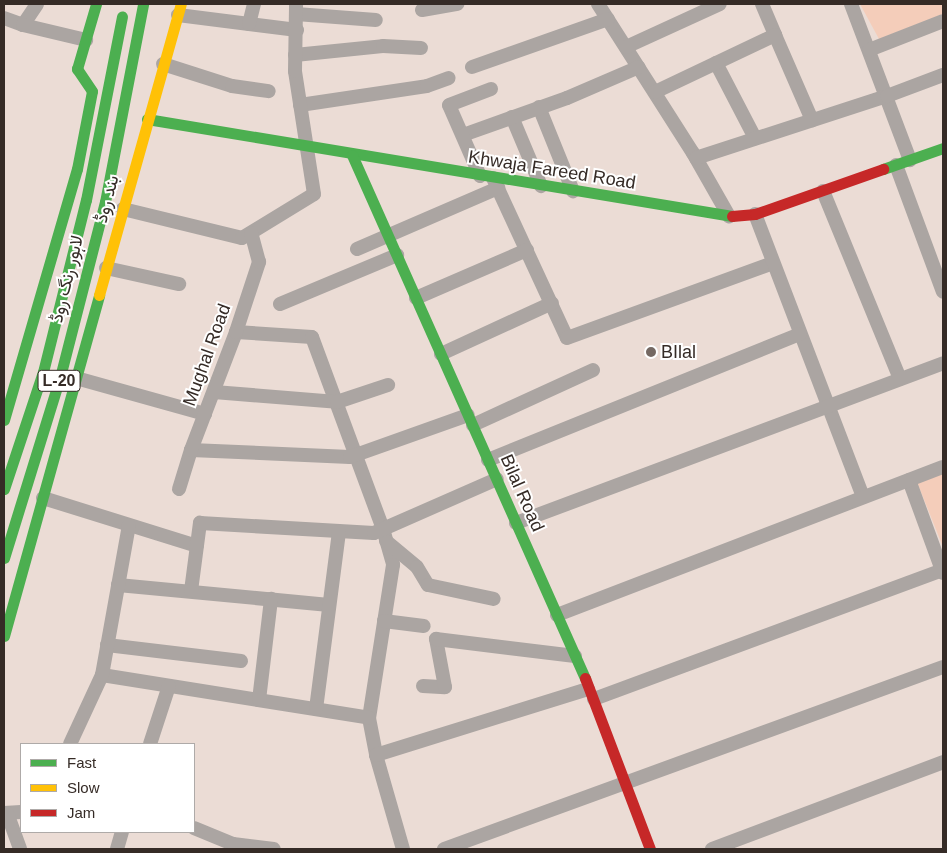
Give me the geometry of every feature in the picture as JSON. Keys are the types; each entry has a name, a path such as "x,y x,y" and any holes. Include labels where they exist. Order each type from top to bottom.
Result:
{"main road":[{"name":"بند روڈ","path":"4,420 77,170 92,91 77,69 96,4"},
{"name":"لاہور رنگ روڈ","path":"4,489 43,372 86,200 126,4"},
{"name":"لاہور رنگ روڈ","path":"4,558 60,377 105,202 143,4"},
{"name":"بند روڈ","path":"4,636 179,10"},
{"name":"Khwaja Fareed Road","path":"147,119 491,181 541,186 729,216 755,214 943,148"},
{"name":"Bilal Road","path":"352,155 575,656 627,783 650,849"}],"street":[{"path":"23,25 37,4"},
{"path":"249,24 254,4"},
{"path":"422,10 456,4"},
{"path":"598,4 696,158 729,216"},
{"path":"626,47 720,4"},
{"path":"762,4 812,120"},
{"path":"851,4 910,160"},
{"path":"123,209 242,238 314,194 295,71 296,9 376,20"},
{"path":"179,10 249,24 296,30"},
{"path":"4,18 23,25 86,40"},
{"path":"472,66 608,19"},
{"path":"869,50 943,22"},
{"path":"655,92 775,35"},
{"path":"295,55 383,46 421,48"},
{"path":"716,63 755,138"},
{"path":"163,64 232,86 270,91"},
{"path":"463,135 639,67"},
{"path":"696,158 886,96 943,75"},
{"path":"300,105 427,86 449,78"},
{"path":"491,89 449,105 463,135 491,181 527,250 567,338 773,263"},
{"path":"539,107 572,191"},
{"path":"512,117 541,186"},
{"path":"896,165 943,292"},
{"path":"357,249 388,236 491,181"},
{"path":"823,191 900,380"},
{"path":"755,214 862,497"},
{"name":"Mughal Road","path":"179,489 236,332 259,262 250,234"},
{"path":"416,298 527,250"},
{"path":"280,304 396,255"},
{"path":"106,268 179,284"},
{"path":"441,354 552,303"},
{"path":"236,332 312,336 385,535 393,565 368,718 376,755 403,849"},
{"path":"488,460 800,334"},
{"path":"516,523 943,363"},
{"path":"192,450 350,457 471,420 593,370"},
{"path":"76,378 205,414"},
{"path":"214,392 337,402 388,385"},
{"path":"557,615 943,467"},
{"path":"385,535 497,478"},
{"path":"376,755 591,694 943,571 909,480"},
{"path":"43,498 197,546"},
{"path":"191,592 200,523 385,535 417,567 428,585 494,600"},
{"path":"70,743 102,675 129,525"},
{"path":"316,710 339,531"},
{"path":"118,584 329,605"},
{"path":"259,700 271,599"},
{"path":"384,621 424,626"},
{"path":"423,686 444,687 436,639 575,656"},
{"path":"108,645 241,661"},
{"path":"444,849 943,667"},
{"path":"102,675 368,718"},
{"path":"150,743 169,686"},
{"path":"712,849 943,762"},
{"path":"20,812 5,813 20,849"},
{"path":"195,828 232,846 274,849"},
{"path":"117,849 122,833"}],"shaded area":[{"path":"860,4 943,4 943,14 879,39"},
{"path":"943,472 943,547 917,482"}],"traffic: fast":[{"path":"4,420 77,169 92,91 77,69 96,4"},
{"path":"4,558 60,377 105,202 143,4"},
{"path":"4,489 43,372 86,200 122,17"},
{"path":"147,119 732,216"},
{"path":"883,169 943,148"},
{"path":"352,155 585,678"},
{"path":"4,636 99,295"}],"traffic: slow":[{"path":"99,295 181,4"}],"traffic: jam":[{"path":"732,216 755,214 883,169"},
{"path":"585,678 650,849"}],"place":[{"name":"BIlal","path":"651,352"}]}
